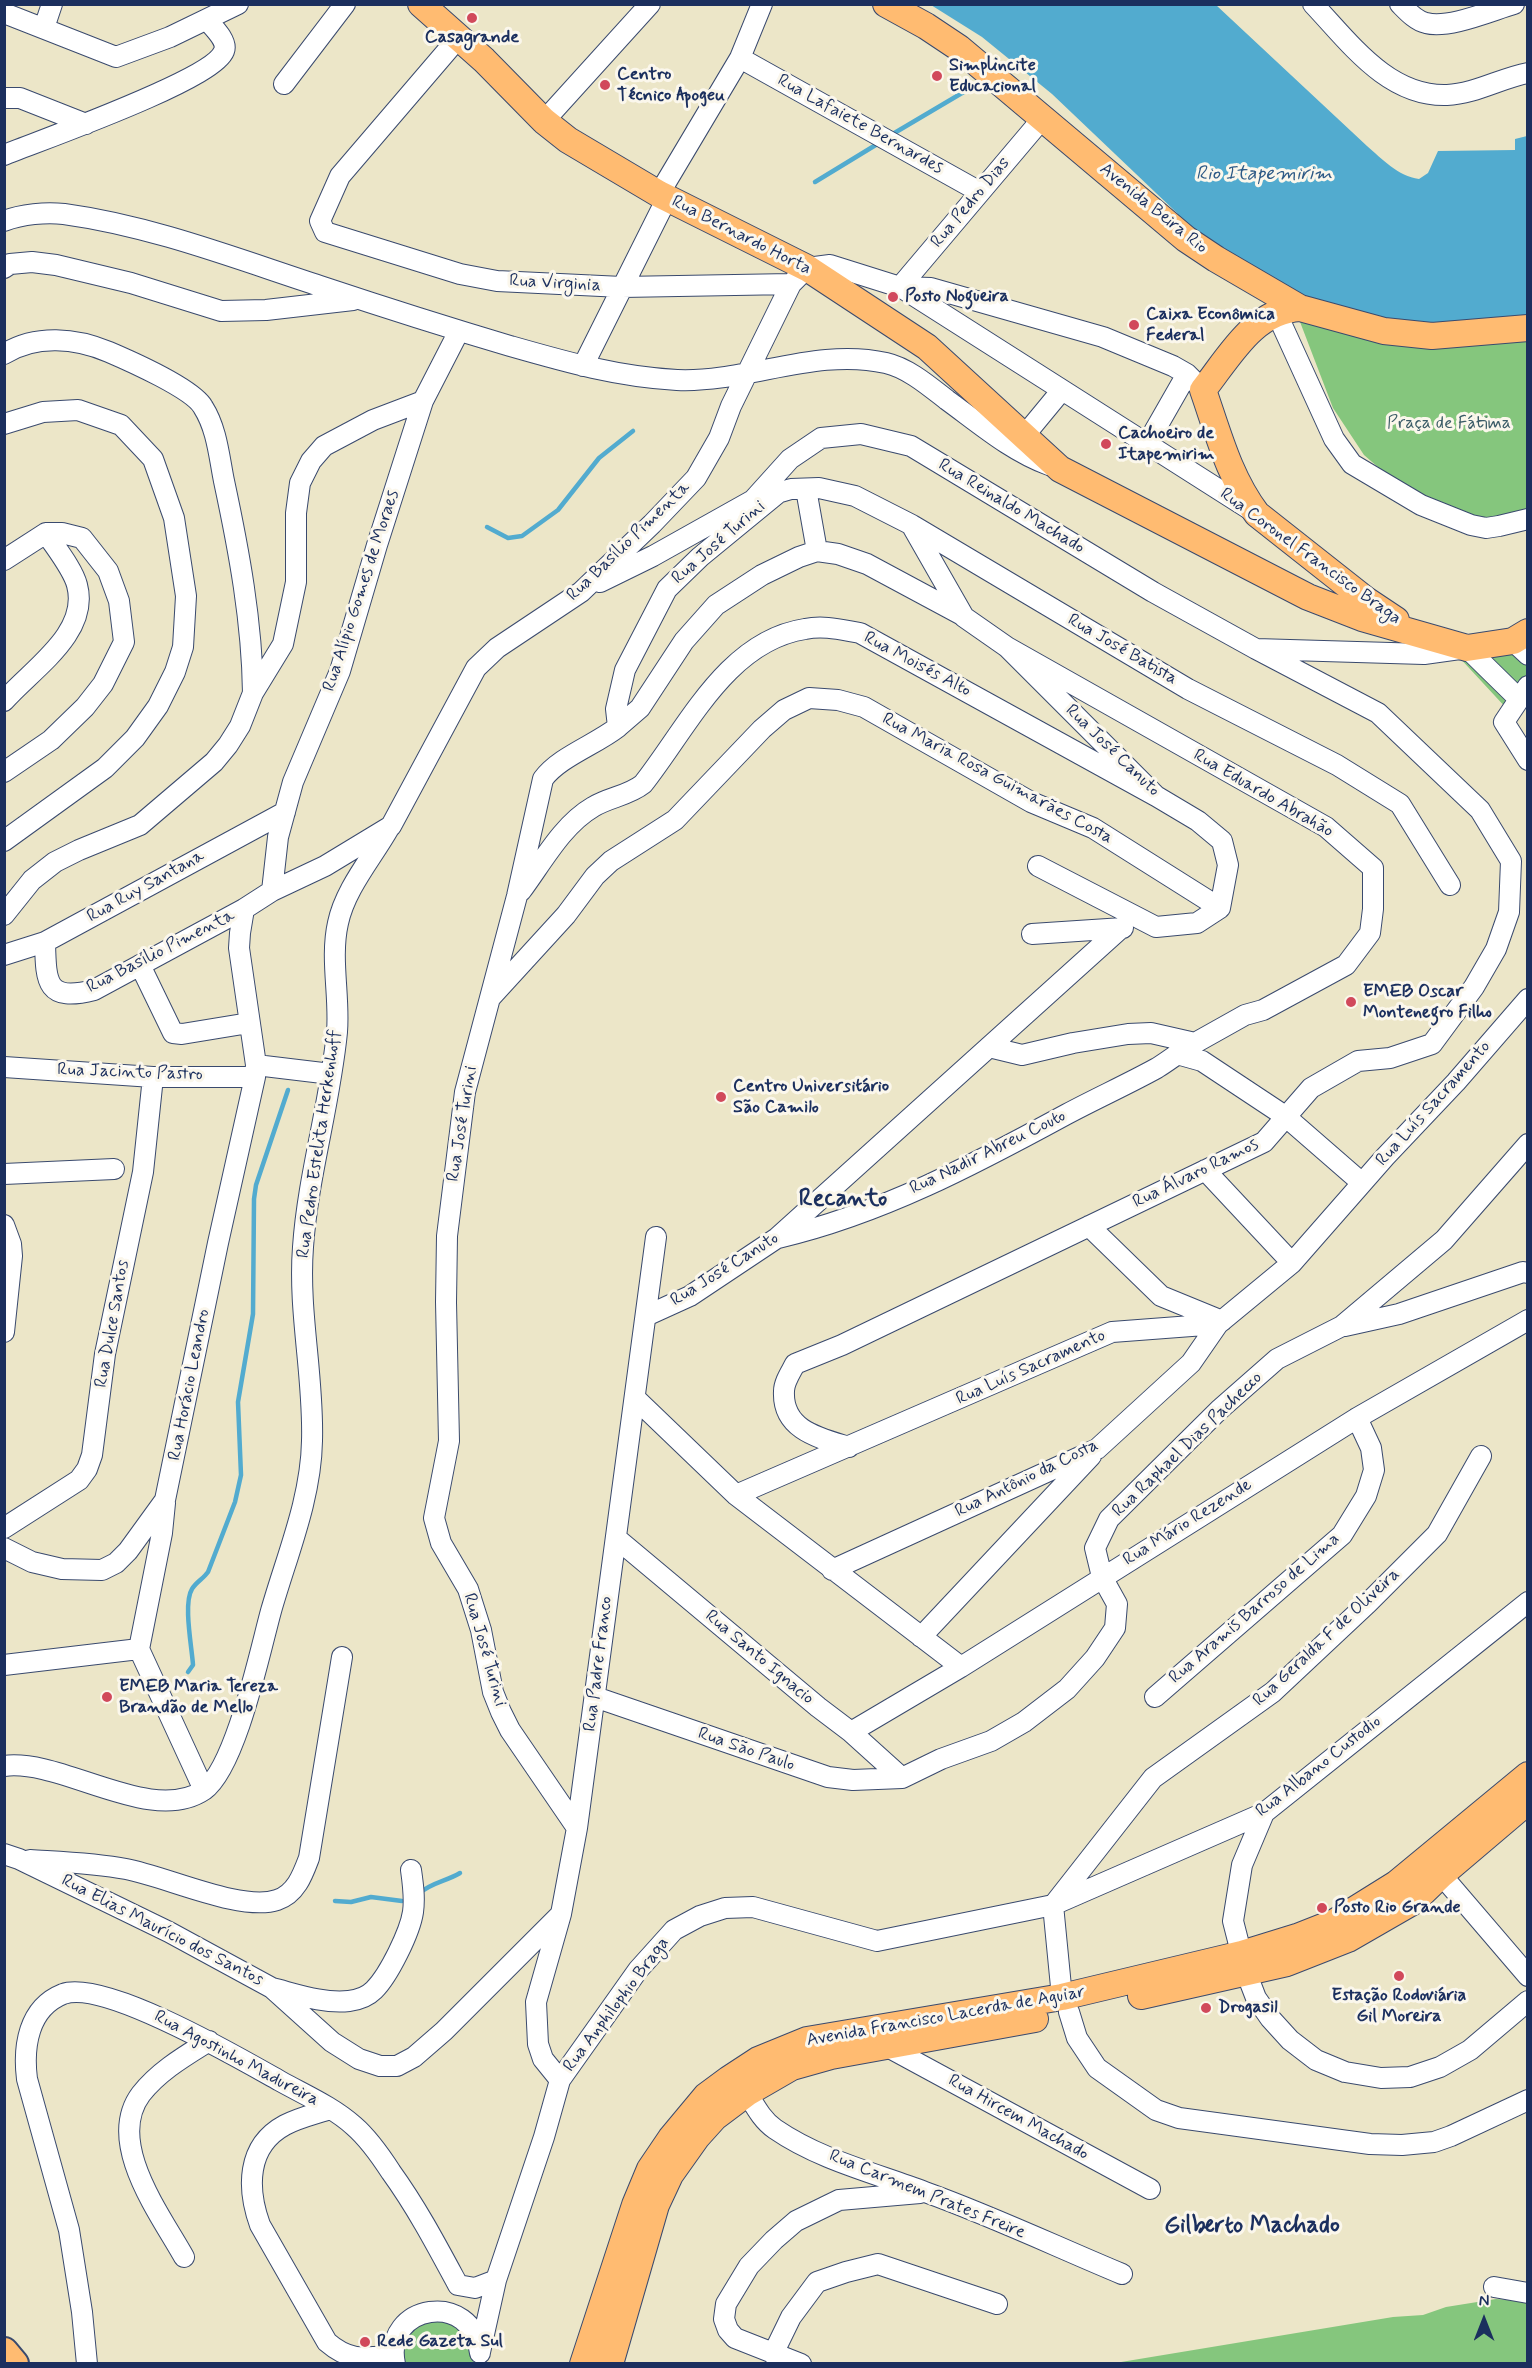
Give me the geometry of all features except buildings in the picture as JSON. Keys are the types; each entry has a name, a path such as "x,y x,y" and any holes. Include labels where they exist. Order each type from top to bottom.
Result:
{"highway":[{"path":"4,2352 14,2364"}],"main road":[{"name":"Rua Bernardo Horta","path":"421,4 459,37 544,121 568,140 799,276 927,346 1060,469 1308,597 1362,618 1467,648"},
{"name":"Avenida Beira Rio","path":"886,4 918,21 959,48 1186,239 1288,310 1409,335 1432,336 1527,328"},
{"path":"1257,514 1247,501 1225,456 1216,424 1195,382 1250,329 1288,310"},
{"name":"Rua Coronel Francisco Braga","path":"1257,514 1366,600 1416,633"},
{"path":"1467,648 1522,643"},
{"path":"1434,1866 1527,1775"},
{"path":"1434,1866 1527,1801"},
{"name":"Avenida Francisco Lacerda de Aguiar","path":"610,2364 657,2205 670,2175 715,2117 747,2093 792,2067 831,2056 886,2046 1244,1963 1297,1937 1335,1922 1396,1884 1434,1866"},
{"name":"Avenida Francisco Lacerda de Aguiar","path":"583,2364 634,2205 650,2169 670,2138 706,2097 729,2079 758,2061 807,2040 1066,2005"}],"street":[{"path":"44,28 52,4"},
{"path":"4,13 116,57 170,37 238,4"},
{"path":"284,84 345,4"},
{"path":"544,121 650,4"},
{"path":"583,366 663,196 740,58 762,4"},
{"path":"1313,4 1367,61 1395,84 1424,93 1448,95 1478,89 1527,73"},
{"path":"1400,4 1413,17 1426,23 1442,25 1514,4"},
{"path":"4,155 86,124 199,74 220,58 225,47 207,20"},
{"name":"Rua Virginia","path":"459,37 340,176 320,221 325,232 460,274 488,279 622,287 799,276 830,265 900,287"},
{"name":"Rua Lafaiete Bernardes","path":"740,58 980,192"},
{"path":"4,98 20,98 86,124"},
{"name":"Rua Pedro Dias","path":"900,287 1042,119"},
{"path":"4,221 16,216 62,214 142,230 459,331 625,376 681,380 747,374 825,360 862,359 889,364 922,380 1006,444 1035,460 1060,469"},
{"path":"7,266 32,262 56,265 131,284 221,311 266,310 359,300"},
{"name":"Rua Basílio Pimenta","path":"45,942 47,980 54,988 65,993 77,994 94,990 244,909 272,891 325,866 391,826 476,668 497,648 581,592 652,524 696,477 719,438 747,374 799,276"},
{"path":"900,287 932,288 1103,337 1195,382 1147,444"},
{"name":"Rua Coronel Francisco Braga","path":"900,287 1257,514"},
{"path":"1288,310 1330,431 1352,464 1421,505 1471,525 1493,527 1527,519"},
{"name":"Rua Alípio Gomes de Moraes","path":"272,891 274,861 293,782 340,671 423,401 459,331"},
{"path":"4,354 18,345 36,341 56,339 77,342 100,348 141,366 174,384 202,405 216,437 235,532 248,609 253,693"},
{"path":"1024,436 1062,390"},
{"path":"4,915 33,880 55,862 140,825 214,762 228,745 240,726 253,693 283,644 296,582 296,513 300,483 311,461 324,446 372,420 423,401"},
{"path":"4,424 43,412 78,410 121,425 153,459 174,518 186,596 183,647 175,672 158,706 135,738 105,768 4,841"},
{"name":"Rua Reinaldo Machado","path":"581,592 653,556 753,500 790,459 821,438 861,435 910,446 1153,592 1256,649 1424,654 1467,648"},
{"name":"Rua José Batista","path":"753,500 791,489 819,488 855,496 912,525 1188,689 1337,765 1400,804 1450,885"},
{"path":"806,489 817,551"},
{"name":"Rua José Turini","path":"577,1828 510,1730 501,1712 493,1692 481,1630 468,1589 441,1543 434,1518 449,1441 447,1236 465,1092 517,896 543,779 558,764 618,727 616,709 625,670 667,589 700,557 778,493"},
{"name":"Rua José Canuto","path":"912,525 964,617 1007,648 1156,796 1198,820 1222,841 1228,865 1220,908"},
{"path":"4,700 64,640 75,619 80,601 76,582 46,533"},
{"path":"4,560 46,533 62,533 82,538 108,571 119,602 124,642 103,684 85,707 51,740 4,772"},
{"path":"618,727 640,708 684,641 717,605 762,574 799,556 817,551 838,554 867,564 964,617"},
{"name":"Rua Moisés Alto","path":"517,896 568,828 580,817 592,807 629,793 643,784 697,707 744,656 767,640 805,628 827,627 860,633 1156,796"},
{"name":"Rua Eduardo Abrahão","path":"1007,648 1326,827 1373,867 1373,909 1370,933 1346,965 1272,1005 1245,1015 1195,1043"},
{"path":"1467,648 1523,693 1504,722 1527,760"},
{"name":"Rua Álvaro Ramos","path":"849,1447 809,1435 788,1415 784,1389 795,1364 842,1345 1264,1142 1311,1088 1358,1061 1390,1058 1432,1044 1474,987 1496,949 1509,912 1511,861 1480,810 1378,713 1256,649"},
{"name":"Rua Maria Rosa Guimarães Costa","path":"488,1001 566,915 595,876 611,861 675,820 762,729 784,710 809,698 838,700 864,707 1031,802 1094,828 1220,908"},
{"name":"Rua Ruy Santana","path":"4,956 45,942 285,812"},
{"name":"Rua Pedro Estelita Herkenhoff","path":"204,1790 217,1776 226,1758 252,1688 269,1618 300,1516 308,1476 312,1422 302,1249 311,1179 337,1030 337,928 342,908 391,826"},
{"path":"1038,866 1156,927"},
{"path":"1032,934 1197,923 1220,908"},
{"name":"Rua Basílio Pimenta","path":"244,909 239,948 255,1071"},
{"name":"Rua José Canuto","path":"646,1316 690,1296 777,1238 1121,928"},
{"path":"140,965 173,1033 182,1034 249,1023"},
{"name":"Rua Luís Sacramento","path":"736,1495 1112,1332 1220,1322 1292,1263 1362,1183 1456,1082 1527,999"},
{"path":"989,1047 1022,1055 1073,1043 1128,1034 1151,1033 1195,1043"},
{"path":"1176,1054 1195,1043"},
{"path":"1176,1054 1202,1061 1285,1116 1362,1183"},
{"name":"Rua Nadir Abreu Couto","path":"777,1238 807,1232 861,1213 940,1180 1026,1138 1068,1113 1160,1066 1176,1054"},
{"name":"Rua Jacinto Pastro","path":"4,1067 153,1077 255,1071 331,1074"},
{"name":"Rua Horácio Leandro","path":"4,1548 33,1562 62,1569 102,1570 116,1563 128,1551 165,1500 255,1071"},
{"name":"Rua Dulce Santos","path":"4,1528 79,1480 93,1455 105,1354 143,1172 153,1077"},
{"name":"Rua Raphael Dias Pachecco","path":"902,1779 941,1759 991,1741 1024,1722 1067,1689 1095,1658 1114,1628 1117,1604 1102,1577 1095,1548 1110,1519 1219,1410 1277,1359 1342,1326 1444,1240 1527,1144"},
{"path":"4,1174 114,1169"},
{"path":"1205,1170 1292,1263"},
{"path":"4,1225 11,1244 12,1256 4,1332"},
{"path":"1089,1226 1161,1296 1220,1322"},
{"name":"Rua Padre Franco","path":"560,2080 543,2059 537,2036 537,2002 561,1914 577,1828 656,1238"},
{"path":"1342,1326 1399,1314 1523,1272 1527,1273"},
{"name":"Rua Mário Rezende","path":"851,1732 961,1667 1357,1418 1527,1320"},
{"name":"Rua Antônio da Costa","path":"832,1570 1096,1449 1191,1363 1220,1322"},
{"path":"636,1400 736,1495 961,1667"},
{"name":"Rua Aramis Barroso de Lima","path":"1155,1697 1342,1535 1366,1496 1374,1470 1371,1448 1357,1418"},
{"path":"921,1637 1096,1449"},
{"name":"Rua Geralda F de Oliveira","path":"1053,1905 1153,1778 1273,1692 1368,1603 1437,1534 1481,1456"},
{"path":"4,1766 33,1765 126,1795 146,1799 178,1798 204,1790 139,1649 162,1533 165,1500"},
{"name":"Rua Santo Ignacio","path":"616,1538 808,1700 851,1732 902,1779"},
{"name":"Rua Albano Custodio","path":"1053,1905 1264,1813 1527,1602"},
{"path":"4,1665 139,1649"},
{"path":"12,1856 125,1869 232,1900 277,1900 284,1896 292,1891 309,1858 342,1657"},
{"name":"Rua São Paulo","path":"594,1697 828,1777 853,1780 902,1779"},
{"path":"1264,1813 1242,1864 1233,1921 1256,1998 1270,2018 1299,2047 1316,2060 1345,2072 1381,2078 1410,2077 1440,2067 1470,2050 1527,2001"},
{"name":"Rua Elias Maurício dos Santos","path":"12,1856 169,1932 272,1988 324,2035 359,2059 380,2066 397,2066 414,2057 444,2031 561,1914"},
{"path":"1434,1866 1527,1976"},
{"path":"272,1988 332,2001 357,1999 375,1990 398,1952 410,1925 414,1897 411,1870"},
{"path":"1053,1905 1066,2005 1077,2038 1097,2068 1156,2110 1179,2118 1370,2144 1402,2145 1434,2142 1452,2136 1527,2100"},
{"name":"Rua Anphilophio Braga","path":"479,2358 496,2280 544,2137 560,2080 654,1951 674,1930 700,1916 725,1908 753,1907 877,1941 1053,1905"},
{"name":"Rua Agostinho Madureira","path":"87,2364 82,2312 69,2230 27,2079 25,2059 26,2040 31,2023 48,2004 64,1994 80,1992 154,2015 209,2041 330,2109 352,2124 369,2140 418,2210 458,2285 474,2331 479,2358"},
{"path":"184,2257 139,2176 132,2157 129,2137 130,2118 140,2096 153,2081 166,2069 209,2041"},
{"name":"Rua Hircem Machado","path":"886,2046 1150,2189"},
{"name":"Rua Carmem Prates Freire","path":"747,2093 760,2114 772,2127 789,2138 855,2169 926,2192 1122,2274"},
{"path":"330,2109 286,2124 273,2132 262,2144 255,2159 250,2180 255,2213 260,2225 327,2342 340,2353 351,2357 394,2359 396,2339 404,2325 417,2315 432,2311 448,2312 463,2320 474,2331"},
{"path":"801,2363 735,2338 728,2330 724,2319 726,2304 749,2266 796,2221 839,2200 926,2192"},
{"path":"773,2354 791,2316 817,2282 878,2264 997,2304"},
{"path":"458,2285 475,2288 496,2280"},
{"path":"1494,2287 1527,2293"}],"green space":[{"name":"Praça de Fátima","path":"1297,314 1527,333 1527,512 1484,526 1408,493 1364,455 1333,408"},
{"path":"1513,648 1527,662 1527,678 1508,710 1457,655"},
{"path":"1496,2299 1527,2301 1527,2363 1109,2364 1393,2317 1423,2315 1446,2307"},
{"path":"421,2318 457,2319 475,2350 473,2364 402,2363 404,2335"}],"water":[{"name":"Rio Itapemirim","path":"931,5 1216,5 1378,156 1397,171 1419,179 1428,173 1438,151 1515,150 1515,139 1527,136 1527,322 1419,327 1328,308 1244,268 1195,239 1177,213 1052,94 982,37"}],"waterway":[{"path":"891,135 984,80"},
{"path":"815,182 879,143"},
{"path":"487,527 508,538 522,536 558,510 599,458 633,431"},
{"path":"188,1672 193,1665 188,1615 189,1596 208,1572 235,1502 241,1475 238,1402 253,1314 254,1199 256,1185 288,1090"},
{"path":"420,1893 460,1873"},
{"path":"335,1901 351,1902 371,1897 402,1901"}],"place":[{"name":"Casagrande","path":"472,18"},
{"name":"Simplincite Educacional","path":"937,76"},
{"name":"Centro Técnico Apogeu","path":"605,85"},
{"name":"Posto Nogueira","path":"893,297"},
{"name":"Caixa Econômica Federal","path":"1134,325"},
{"name":"Cachoeiro de Itapemirim","path":"1106,444"},
{"name":"EMEB Oscar Montenegro Filho","path":"1351,1002"},
{"name":"Centro Universitário São Camilo","path":"721,1097"},
{"name":"EMEB Maria Tereza Brandão de Mello","path":"107,1697"},
{"name":"Posto Rio Grande","path":"1322,1908"},
{"name":"Estação Rodoviária Gil Moreira","path":"1399,1976"},
{"name":"Drogasil","path":"1206,2008"},
{"name":"Rede Gazeta Sul","path":"365,2342"}],"district":[{"name":"Recanto","path":"843,1200"},
{"name":"Gilberto Machado","path":"1252,2227"}]}
